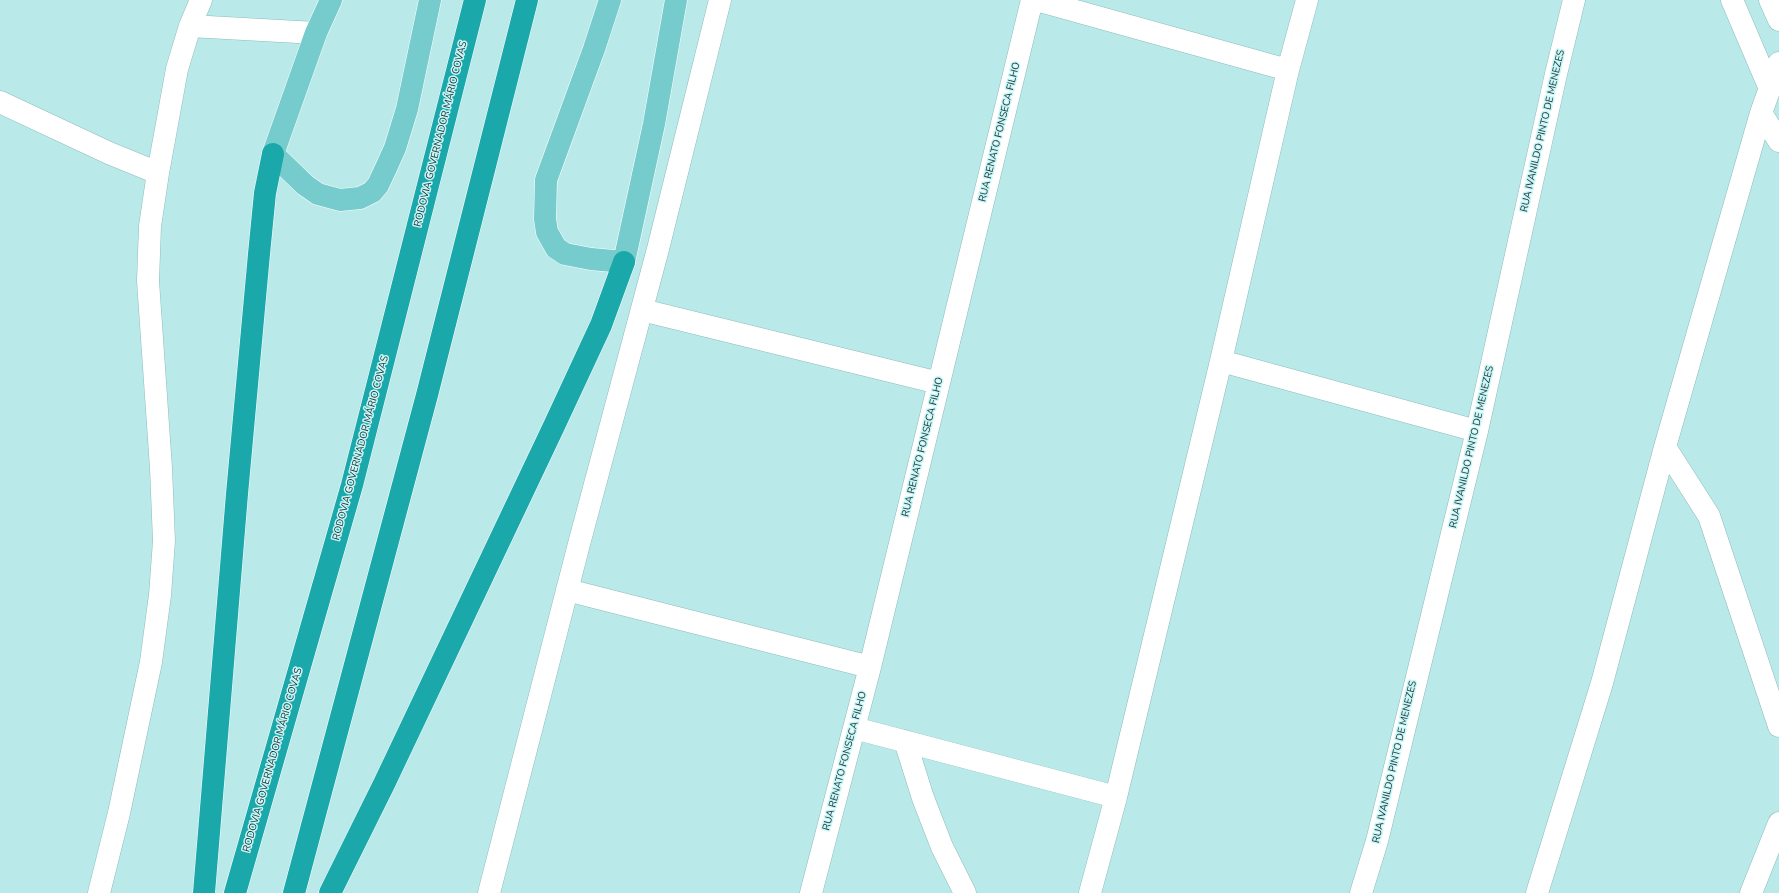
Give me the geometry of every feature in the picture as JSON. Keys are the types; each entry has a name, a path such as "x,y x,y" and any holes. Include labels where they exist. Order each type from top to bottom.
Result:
{"highway":[{"name":"RODOVIA GOVERNADOR MÁRIO COVAS","path":"235,893 352,485 475,0"},
{"path":"294,893 427,395 527,0"},
{"path":"204,893 237,494 259,254 265,193 273,154"},
{"path":"330,893 388,777 601,325 624,262"}],"main road":[{"path":"331,0 316,33 273,154 305,185 318,194 340,200 360,198 375,188 378,185 395,148 407,108 430,0"},
{"path":"610,0 546,180 545,219 547,232 556,248 565,254 591,259 624,262 654,124 676,0"}],"street":[{"path":"99,893 119,814 148,677 160,595 164,541 161,468 148,281 150,226 177,69 190,26 201,0"},
{"path":"489,893 567,590 654,266 720,0"},
{"name":"RUA RENATO FONSECA FILHO","path":"811,893 870,667 1032,0"},
{"path":"1036,0 1288,70"},
{"path":"1090,893 1116,797 1221,360 1288,70 1306,0"},
{"name":"RUA IVANILDO PINTO DE MENEZES","path":"1361,893 1377,841 1476,431 1574,0"},
{"path":"1732,0 1770,89"},
{"path":"1770,0 1779,20"},
{"path":"190,26 316,33"},
{"path":"1537,893 1602,683 1665,447 1761,113 1779,63"},
{"path":"0,102 109,153 158,173"},
{"path":"1761,113 1779,141"},
{"path":"624,262 654,266"},
{"path":"642,310 939,383"},
{"path":"1221,360 1476,431"},
{"path":"1665,447 1709,516 1779,726"},
{"path":"567,590 870,667"},
{"path":"854,728 1116,797"},
{"path":"905,741 923,798 942,847 965,893"},
{"path":"1751,893 1779,823"}]}
